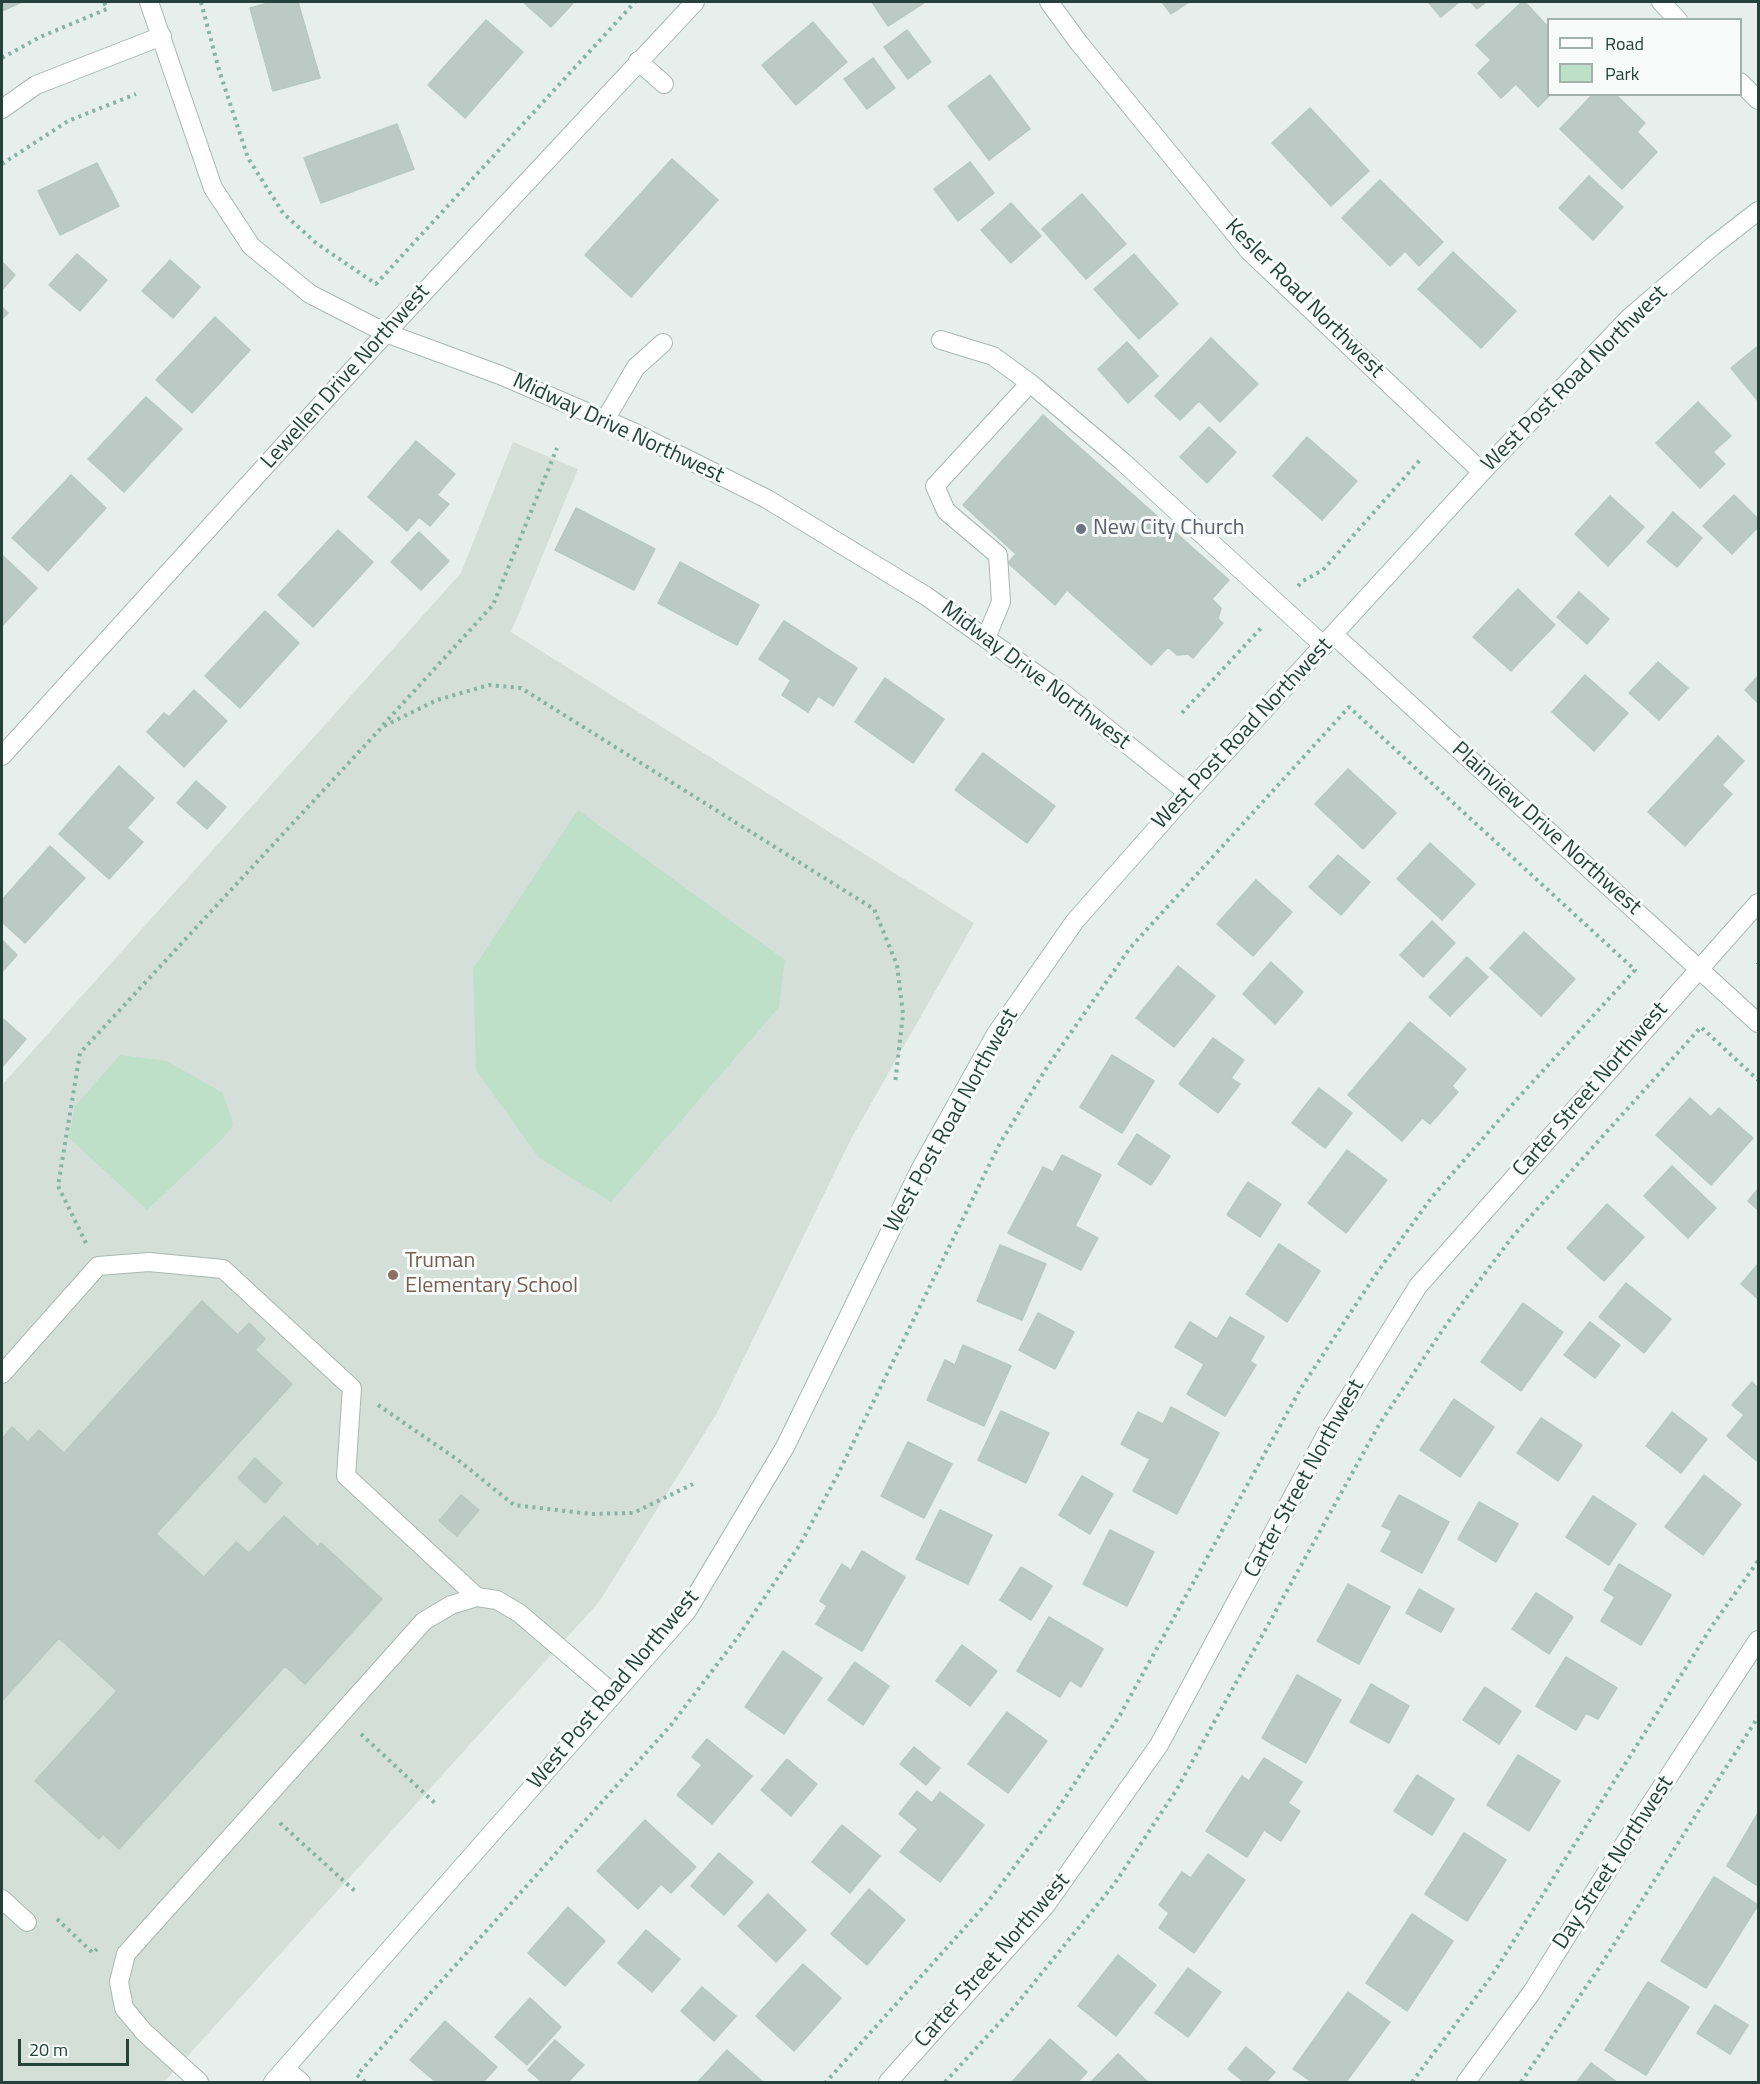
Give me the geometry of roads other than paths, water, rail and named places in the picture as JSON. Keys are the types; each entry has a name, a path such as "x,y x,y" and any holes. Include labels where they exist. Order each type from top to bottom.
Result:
{"street":[{"name":"Midway Drive Northwest","path":"149,2 213,188 251,246 310,294 386,333 500,375 631,431 767,499 926,596 1063,693 1188,793"},
{"name":"Lewellen Drive Northwest","path":"2,756 386,333 695,2"},
{"name":"Kesler Road Northwest","path":"1049,2 1079,43 1249,251 1482,472"},
{"path":"1661,2 1676,18"},
{"path":"2,109 36,85 162,36"},
{"path":"638,61 664,84"},
{"path":"1742,84 1758,100"},
{"name":"West Post Road Northwest","path":"273,2082 687,1611 785,1447 921,1168 996,1034 1075,921 1188,793 1482,472 1630,317 1758,211"},
{"name":"Plainview Drive Northwest","path":"941,340 993,356 1030,383 1329,640 1758,1023"},
{"path":"605,420 636,367 663,343"},
{"path":"986,638 1001,602 998,555 946,511 935,486 1030,383"},
{"name":"Carter Street Northwest","path":"888,2082 1046,1905 1159,1745 1328,1431 1418,1286 1758,903"},
{"path":"2,1374 98,1266 149,1262 224,1269 352,1388 346,1476 477,1597"},
{"path":"199,2082 144,2032 124,2008 119,1982 126,1954 424,1621 451,1605 477,1597 497,1600 519,1613 614,1694"},
{"name":"Day Street Northwest","path":"1466,2082 1532,1992 1623,1846 1758,1640"},
{"path":"2,1899 27,1922"},
{"path":"285,2069 301,2082"}],"place":[{"name":"New City Church","path":"1081,529"},
{"name":"Truman Elementary School","path":"393,1275"}]}
